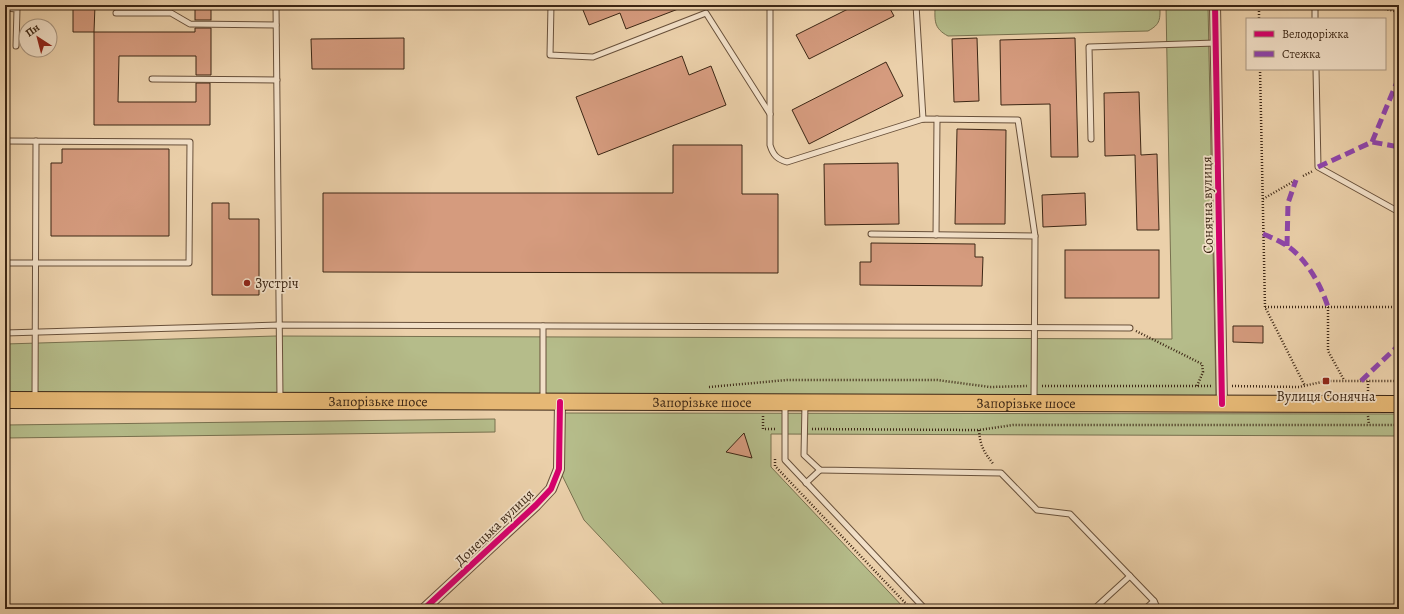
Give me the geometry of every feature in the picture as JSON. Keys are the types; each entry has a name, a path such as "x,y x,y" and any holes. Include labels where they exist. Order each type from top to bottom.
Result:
{"main road":[{"name":"Запорізьке шосе","path":"5,400 1399,404"}],"street":[{"name":"Сонячна вулиця","path":"1215,5 1222,404"},
{"name":"Донецька вулиця","path":"424,609 536,505 550,489 559,469 560,402"}],"lane":[{"path":"276,5 280,401"},
{"path":"551,5 550,55 593,57 706,13 770,115"},
{"path":"770,5 770,145 773,154 779,160 787,162 923,119 1018,120 1035,236 1034,404"},
{"path":"916,5 923,119"},
{"path":"1315,5 1315,18"},
{"path":"5,8 17,8 16,46"},
{"path":"116,13 171,13 190,24 276,25"},
{"path":"1091,139 1089,47 1216,43"},
{"path":"1316,70 1318,167 1399,212"},
{"path":"152,79 277,80"},
{"path":"936,235 937,119"},
{"path":"5,141 190,142 189,263 5,263"},
{"path":"34,400 36,142"},
{"path":"871,234 1035,236"},
{"path":"5,333 280,325 1130,328"},
{"path":"543,326 543,402"},
{"path":"785,403 785,460 925,609"},
{"path":"805,403 804,455 820,470 1001,473 1037,510 1070,514 1154,601 1158,609"},
{"path":"806,483 820,470"},
{"path":"1094,609 1130,576"},
{"path":"1145,609 1154,601"}],"path":[{"path":"1259,5 1259,18"},
{"path":"1367,5 1399,12"},
{"path":"1260,70 1265,307 1305,386"},
{"path":"1263,199 1296,180"},
{"path":"1265,307 1399,307"},
{"path":"1328,307 1328,351 1345,381"},
{"path":"1130,328 1202,364 1203,372 1196,386"},
{"path":"704,387 787,380 937,380 990,387 1222,386"},
{"path":"1234,386 1305,386 1326,381 1399,381"},
{"path":"817,429 979,430 1013,425 1399,426"},
{"path":"763,429 785,429"},
{"path":"979,430 980,442 984,453 1001,473"},
{"path":"775,466 910,609"}],"green space":[{"path":"935,5 1160,5 1160,14 1158,23 1148,31 948,36 937,27 935,19"},
{"path":"1166,5 1208,5 1216,396 5,393 5,344 276,336 1172,339"},
{"path":"560,413 1399,414 1399,436 771,434 771,467 905,609 668,609 584,520 559,469"},
{"path":"495,419 495,432 5,438 5,425"}],"building":[{"path":"73,5 95,5 94,32 73,32"},
{"path":"195,5 211,5 211,20 195,20"},
{"path":"581,5 686,6 626,29 620,13 589,25"},
{"path":"856,5 888,5 894,16 809,59 796,35"},
{"path":"195,28 211,28 211,75 196,75 196,56 119,56 118,102 196,102 196,83 210,83 210,125 94,125 94,32 195,32"},
{"path":"404,38 404,69 312,69 311,39"},
{"path":"977,38 979,101 954,102 952,39"},
{"path":"1075,38 1078,157 1051,157 1050,104 1001,105 1000,40"},
{"path":"682,56 689,75 711,66 726,105 598,155 576,97"},
{"path":"886,62 903,96 809,144 792,110"},
{"path":"1139,92 1141,155 1157,154 1159,230 1137,230 1135,155 1105,156 1104,93"},
{"path":"957,129 1006,130 1005,224 955,224"},
{"path":"673,145 742,145 742,194 778,194 778,273 323,272 323,193 673,193"},
{"path":"62,149 169,149 169,236 51,236 51,163 62,163"},
{"path":"898,163 899,224 825,225 824,164"},
{"path":"1085,193 1086,225 1043,227 1042,195"},
{"path":"212,203 229,203 229,219 259,219 259,295 212,295"},
{"path":"871,243 975,244 975,257 983,257 982,286 860,285 860,262 871,262"},
{"path":"1065,250 1159,250 1159,298 1065,298"},
{"path":"1233,326 1263,326 1263,343 1233,342"},
{"path":"744,433 752,458 726,452"}],"marked path":[{"path":"1372,142 1399,77"},
{"path":"1318,167 1372,142 1399,147"},
{"path":"1287,246 1288,203 1296,180"},
{"path":"1263,234 1286,245 1300,257 1317,281 1328,307"},
{"path":"1361,381 1399,345"}],"cycle path":[{"path":"1215,5 1222,404"},
{"path":"424,609 536,505 551,489 559,469 560,402"}],"place":[{"name":"Зустріч","path":"247,283"},
{"name":"Вулиця Сонячна","path":"1326,381"}]}
